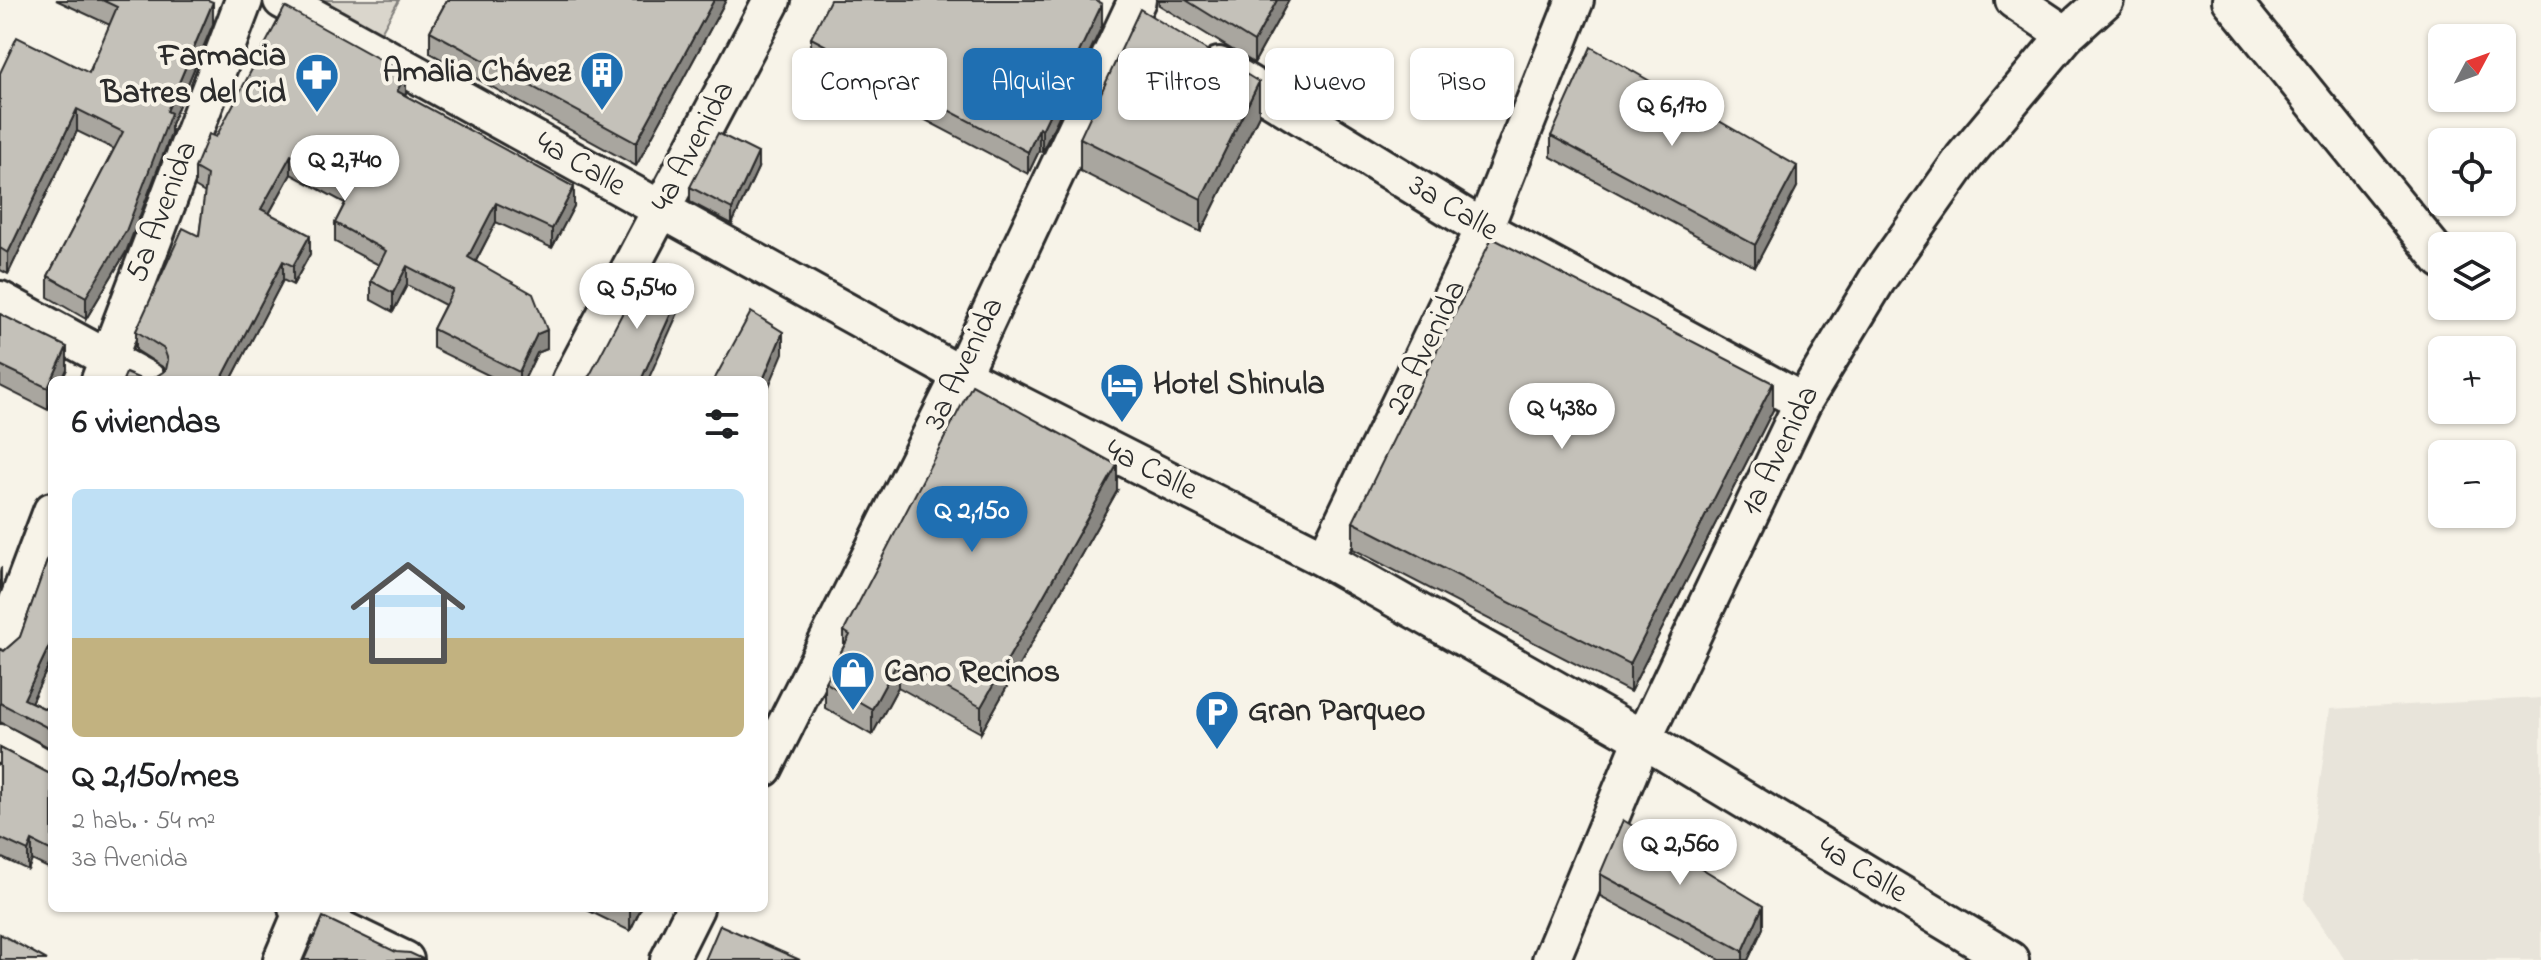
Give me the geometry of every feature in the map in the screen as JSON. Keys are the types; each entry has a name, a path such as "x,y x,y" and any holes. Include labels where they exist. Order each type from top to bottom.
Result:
{"street":[{"name":"5a Avenida","path":"104,369 244,0"},
{"name":"4a Calle","path":"282,0 412,69 660,211 961,375 1325,559 1643,739 2010,960"},
{"name":"4a Avenida","path":"573,376 772,0"},
{"name":"2a Avenida","path":"1325,559 1484,229 1575,0"},
{"path":"2014,0 2066,35"},
{"name":"1a Avenida","path":"1551,960 1643,739 1803,402 1854,316 1964,157 2066,35 2105,0"},
{"path":"2231,0 2428,243"},
{"name":"3a Calle","path":"1145,17 1484,229 1803,402"},
{"name":"3a Avenida","path":"768,760 1145,17"},
{"path":"0,300 104,369 131,376"},
{"path":"0,649 48,522"},
{"path":"0,743 48,770"},
{"path":"282,960 300,912"},
{"path":"307,912 405,960"},
{"path":"669,960 693,912"}],"shaded area":[{"path":"319,0 399,0 380,34"},
{"path":"2541,698 2541,960 2345,960 2304,899 2330,709"}],"building":[{"path":"102,0 213,2 167,111 171,113 126,231 86,297 48,276 123,132 77,109 8,253 0,248 0,73 17,37 89,73 117,7"},
{"name":"Amalia Chávez","path":"447,0 714,0 636,143 430,31"},
{"path":"830,0 1095,0 1102,4 1081,48 963,48 963,118 947,109 947,48 830,48 811,38"},
{"path":"1186,0 1277,0 1254,42"},
{"path":"285,7 406,74 397,91 574,187 552,229 496,203 468,257 533,294 547,330 537,334 519,372 433,329 453,290 407,266 393,293 371,281 386,251 335,223 353,188 291,155 261,209 310,235 293,266 283,261 223,376 157,376 166,370 168,360 164,349 136,331 183,228 199,236 207,175 195,168 209,134 216,137"},
{"path":"1140,9 1204,48 1122,48"},
{"path":"1591,47 1797,166 1755,245 1551,136"},
{"path":"1118,56 1118,120 1240,120 1201,199 1080,138 1088,120 1102,120 1102,91"},
{"path":"1249,76 1259,82 1249,102"},
{"path":"967,120 1047,120 1042,130 1039,128 1028,152"},
{"path":"718,133 758,153 732,209 690,187"},
{"path":"1492,238 1773,383 1630,664 1353,522"},
{"path":"644,272 682,289 643,376 590,375"},
{"path":"751,312 783,332 765,376 716,376"},
{"path":"0,314 67,347 54,376 48,376 48,388 0,365"},
{"path":"972,385 1117,465 981,707 898,661 872,709 825,682 850,635 844,631"},
{"path":"48,558 48,648 24,699 48,710 48,728 0,703 0,649 4,651 20,637"},
{"path":"0,748 48,773 48,849 32,841 28,851 0,838"},
{"path":"1623,820 1763,906 1743,951 1600,874"},
{"path":"323,917 396,952 410,953 425,960 304,960"},
{"path":"720,925 800,960 705,960"},
{"path":"0,934 47,960 0,960"}],"place":[{"name":"Amalia Chávez","path":"602,112"},
{"name":"Farmacia Batres del Cid","path":"317,114"},
{"name":"Hotel Shinula","path":"1122,424"},
{"name":"Cano Recinos","path":"853,712"},
{"name":"Gran Parqueo","path":"1217,751"}]}
